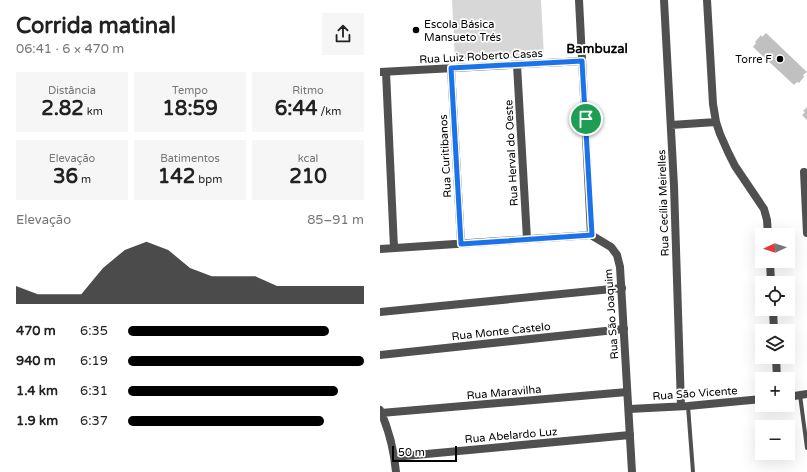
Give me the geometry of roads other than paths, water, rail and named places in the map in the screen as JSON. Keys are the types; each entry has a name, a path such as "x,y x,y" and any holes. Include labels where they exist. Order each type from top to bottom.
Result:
{"street":[{"path":"380,248 592,235 579,0"},
{"name":"Rua Cecília Meirelles","path":"664,0 685,406"},
{"path":"707,0 713,104 716,122 735,166 764,209 768,228"},
{"name":"Rua Luiz Roberto Casas","path":"383,72 582,61"},
{"name":"Rua Herval do Oeste","path":"517,64 527,239"},
{"name":"Rua Curitibanos","path":"451,68 461,244"},
{"path":"383,72 394,248"},
{"path":"671,125 716,122"},
{"path":"804,172 807,233"},
{"name":"Rua São Joaquim","path":"592,235 610,247 617,256 620,267 632,472"},
{"path":"380,312 622,288"},
{"name":"Rua Monte Castelo","path":"380,355 624,329"},
{"name":"Rua Maravilha","path":"381,412 628,392"},
{"name":"Rua São Vicente","path":"629,409 755,400"},
{"path":"381,412 389,434 396,472"},
{"name":"Rua Abelardo Luz","path":"394,457 630,435"}],"lane":[{"path":"804,395 807,448"},
{"path":"685,406 693,472"}],"place":[{"name":"Escola Básica Mansueto Trés","path":"416,30"},
{"name":"Torre F","path":"780,59"}],"district":[{"name":"Bambuzal","path":"597,48"}]}
